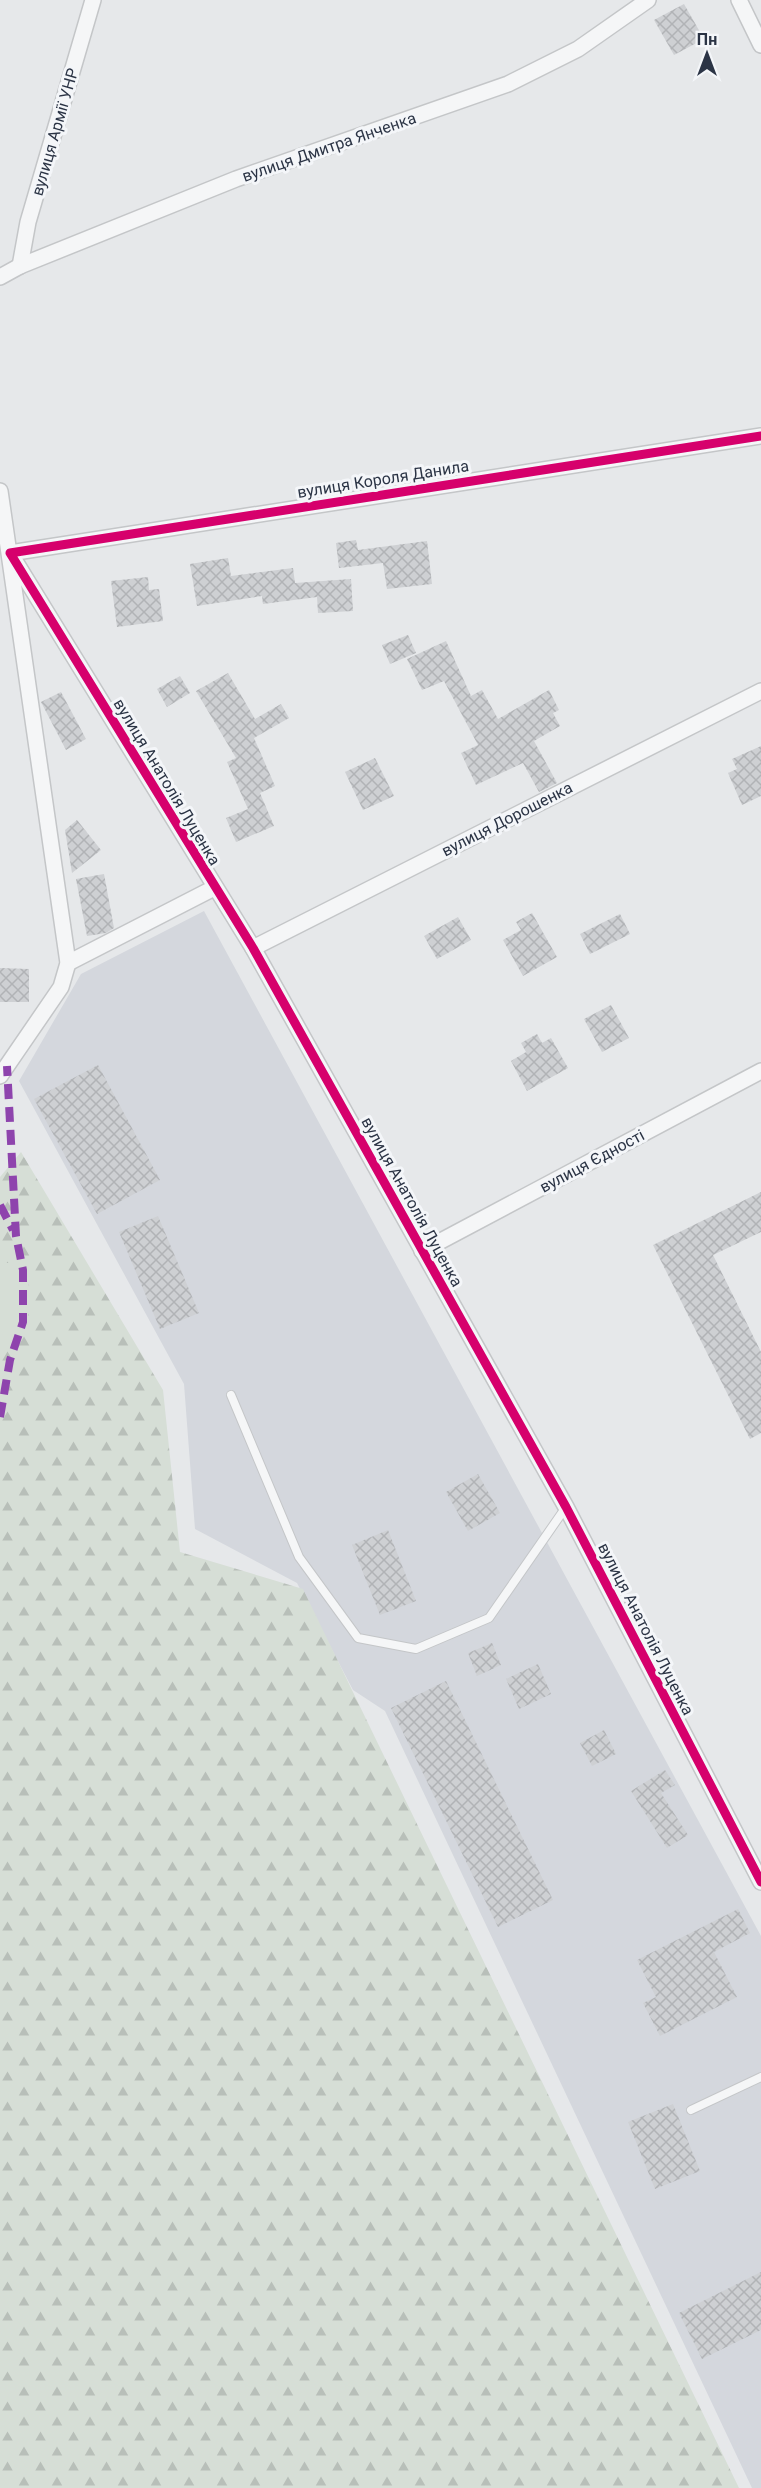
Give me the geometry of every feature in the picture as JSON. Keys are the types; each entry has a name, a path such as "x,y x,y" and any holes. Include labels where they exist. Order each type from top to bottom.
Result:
{"street":[{"name":"вулиця Армії УНР","path":"20,266 28,222 93,0"},
{"name":"вулиця Дмитра Янченка","path":"0,277 20,266 236,179 508,84 579,49 648,0"},
{"path":"739,0 761,45"},
{"name":"вулиця Короля Данила","path":"10,553 761,436"},
{"name":"вулиця Анатолія Луценка","path":"0,491 68,963 61,987 0,1076"},
{"name":"вулиця Анатолія Луценка","path":"10,553 253,948 566,1507 761,1882"},
{"name":"вулиця Дорошенка","path":"253,948 761,691"},
{"path":"68,963 214,888"},
{"name":"вулиця Єдності","path":"422,1251 761,1071"}],"lane":[{"path":"231,1395 299,1557 358,1638 416,1649 489,1618 566,1507"},
{"path":"692,2110 761,2077"}],"shaded area":[{"path":"204,911 761,1936 761,2488 752,2488 385,1711 353,1690 297,1583 195,1529 184,1384 19,1081 81,974"}],"green space":[{"path":"21,1152 163,1390 180,1552 303,1589 739,2488 0,2488 0,1177"},
{"path":"0,1263 29,1263 28,1335 0,1334"}],"building":[{"path":"684,4 704,39 674,55 654,20"},
{"path":"356,540 358,550 427,541 432,584 387,589 383,563 339,568 336,543"},
{"path":"228,558 231,576 293,568 295,583 351,579 353,611 318,613 317,597 263,604 262,596 197,606 190,564"},
{"path":"148,577 149,590 159,589 163,621 117,627 111,581"},
{"path":"408,635 416,653 390,664 382,645"},
{"path":"446,641 471,696 482,690 498,719 549,690 559,710 553,713 560,726 534,741 557,783 539,792 523,763 476,785 461,753 478,745 444,681 422,690 407,659"},
{"path":"228,673 255,719 281,704 289,718 254,738 275,786 260,793 274,826 236,842 226,818 248,809 227,762 236,758 196,691"},
{"path":"180,676 190,693 167,707 157,689"},
{"path":"61,692 86,739 66,750 41,702"},
{"path":"761,746 761,796 742,805 728,773 737,769 732,759"},
{"path":"375,758 394,796 363,810 345,772"},
{"path":"77,820 101,850 72,873 65,830"},
{"path":"104,874 114,928 106,933 87,936 76,879"},
{"path":"532,913 557,957 523,976 503,940 521,930 516,922"},
{"path":"620,914 630,934 590,954 580,934"},
{"path":"458,917 471,940 437,959 424,936"},
{"path":"0,968 29,969 29,1002 0,1002"},
{"path":"611,1005 629,1038 602,1052 584,1019"},
{"path":"537,1034 542,1043 551,1038 568,1068 527,1091 511,1061 526,1052 521,1043"},
{"path":"98,1065 160,1180 97,1214 34,1099"},
{"path":"761,1192 761,1232 713,1255 761,1352 761,1433 750,1439 653,1245"},
{"path":"158,1216 199,1313 160,1329 119,1232"},
{"path":"478,1474 500,1513 468,1531 446,1492"},
{"path":"388,1530 416,1601 380,1615 352,1545"},
{"path":"492,1643 501,1665 477,1676 468,1653"},
{"path":"538,1664 551,1694 519,1709 506,1679"},
{"path":"446,1681 553,1900 498,1927 391,1708"},
{"path":"604,1730 616,1754 592,1766 580,1743"},
{"path":"665,1770 675,1785 661,1793 688,1835 667,1848 631,1791"},
{"path":"738,1909 750,1933 714,1952 737,1997 660,2036 643,2003 656,1997 637,1960"},
{"path":"673,2104 700,2171 655,2189 628,2122"},
{"path":"761,2272 761,2330 702,2359 679,2313"}],"marked path":[{"path":"0,1417 10,1360 23,1322 23,1270 16,1236 7,1066"},
{"path":"0,1205 13,1230"}],"cycle path":[{"path":"761,436 10,553 253,948 566,1507 761,1882"}]}
